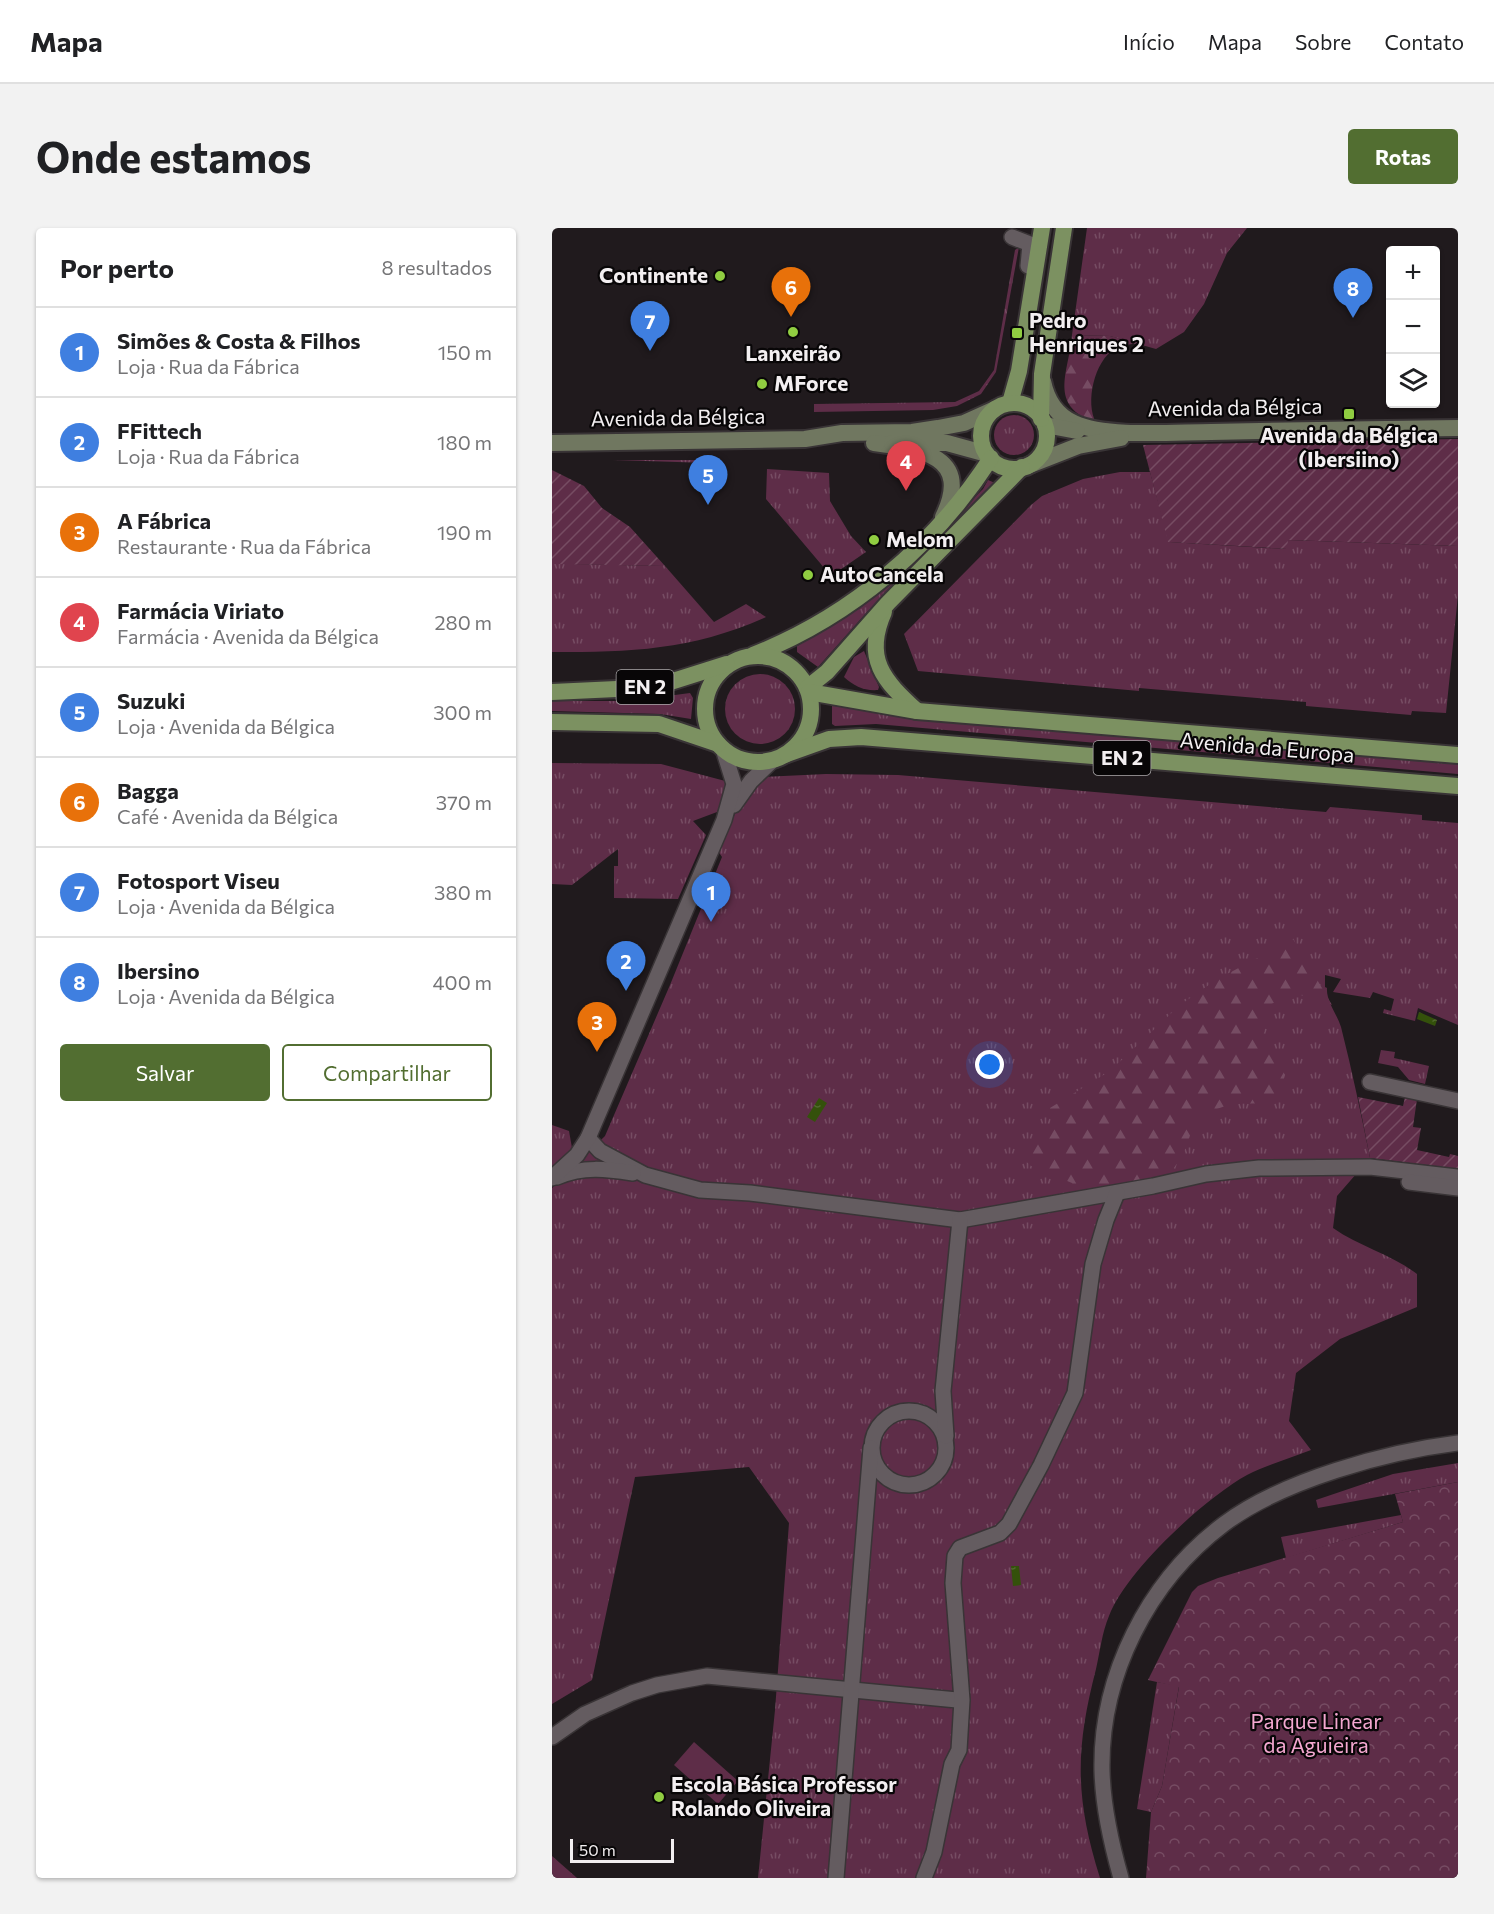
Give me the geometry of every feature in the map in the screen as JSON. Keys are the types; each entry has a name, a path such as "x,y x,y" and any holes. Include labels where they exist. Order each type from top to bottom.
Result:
{"main road":[{"path":"721,746 709,730 705,715 706,699 711,684 721,671 741,659 795,638 847,606 888,574 940,524 972,488 989,456 981,435 983,425 1003,406 1019,371 1041,228"},
{"path":"780,757 800,742 809,727 812,709 808,690 827,672 888,603 1025,466 1042,453 1046,444 1042,374 1064,228"},
{"name":"Avenida da Bélgica","path":"1042,374 1048,399 1064,417 1076,424 1103,430 1156,432 1458,428"},
{"path":"1003,406 1025,405 1034,409 1043,422 1095,433 1156,432"},
{"name":"Avenida da Bélgica","path":"552,443 805,439 842,433 912,432 964,423 1003,406"},
{"path":"1025,466 1077,446 1156,432"},
{"name":"Avenida da Bélgica","path":"805,439 822,444 947,444 989,456 1005,467 1025,466"},
{"name":"Avenida da Bélgica","path":"874,443 915,449 933,455 942,462 949,473 952,488 951,500 940,524"},
{"path":"888,603 876,635 877,660 890,685 917,711"},
{"name":"EN 2","path":"552,692 638,688 668,683 741,659 764,656 779,659 792,667 808,690"},
{"name":"Avenida da Europa","path":"808,690 917,711 1458,755"},
{"name":"EN 2","path":"552,722 659,724 721,746 743,760 758,763 780,757"},
{"name":"Avenida da Europa","path":"780,757 829,739 861,737 1458,786"}],"street":[{"path":"1012,237 1027,241 1031,248 1023,297 1028,314"},
{"path":"552,1178 577,1155 588,1138 724,820 734,784 721,746"},
{"path":"724,820 745,788 780,757"},
{"path":"1370,1082 1458,1101"},
{"path":"588,1138 600,1151 645,1175"},
{"path":"552,1178 572,1171 594,1168 645,1175 700,1190 960,1220 1117,1193 1206,1174 1258,1168 1370,1167 1458,1177"},
{"path":"1370,1167 1396,1180 1458,1188"},
{"path":"924,1878 934,1852 952,1764 959,1750 962,1700 953,1582 955,1556 960,1548 1000,1533 1009,1524 1020,1507 1070,1405 1077,1383 1081,1338 1093,1264 1117,1193"},
{"path":"871,1448 879,1470 897,1481 920,1482 940,1470 947,1448 943,1391 960,1220"},
{"path":"921,1414 933,1407 943,1391"},
{"path":"836,1878 871,1448 879,1425 891,1415 900,1413 921,1414 940,1427 946,1436"},
{"path":"1120,1878 1104,1806 1102,1769 1107,1718 1114,1686 1130,1641 1146,1609 1166,1579 1192,1551 1225,1524 1275,1496 1333,1472 1372,1461 1458,1443"},
{"path":"868,1496 897,1481"},
{"path":"552,1737 605,1704 657,1685 707,1676 957,1700"}],"green space":[{"path":"1087,228 1247,228 1227,253 1204,304 1184,332 1156,349 1110,336 1072,335"},
{"path":"1019,247 996,372 981,394 957,406 933,410 814,412 814,404 955,402 979,391 994,370 1015,250"},
{"path":"1072,335 1110,336 1138,343 1117,347 1108,354 1097,372 1093,383 1091,404 1096,423 1081,416 1071,407 1066,397 1065,375"},
{"path":"1014,415 1022,416 1028,421 1033,427 1033,443 1028,449 1022,454 1014,455 1006,454 1000,449 995,443 994,435 995,427 1000,421 1006,416"},
{"path":"1458,439 1458,546 1288,540 1287,549 1168,542 1143,445"},
{"path":"709,457 712,460 709,463 613,460 705,460"},
{"path":"767,469 829,473 830,501 851,536 866,552 831,576 766,499"},
{"path":"552,470 584,486 602,508 630,527 665,566 552,564"},
{"path":"1120,472 1150,472 1169,542 1286,549 1287,540 1458,546 1458,595 1446,713 1412,711 1411,715 1306,706 1306,702 1139,688 1139,691 918,671 904,634 1031,505 1042,496 1083,479"},
{"path":"552,477 572,564 665,566 714,622 746,604 766,617 739,628 687,643 635,650 552,652"},
{"path":"988,480 995,483 868,611 818,667 797,652 797,646 845,618 873,598 983,489"},
{"path":"864,651 879,687 878,690 860,687 844,677 854,657"},
{"path":"760,674 773,677 785,684 792,696 795,709 792,722 785,734 773,741 760,744 747,741 735,734 728,722 725,709 728,696 735,684 747,677"},
{"path":"690,693 693,698 691,719 660,714 552,711 552,701 630,701"},
{"path":"832,701 855,709 878,713 1458,763 1458,774 876,724 835,726 832,724"},
{"path":"552,763 661,764 729,782 717,812 693,821 706,835 678,899 614,898 614,866 618,866 618,849 572,885 552,884"},
{"path":"826,774 898,775 1326,812 1330,807 1422,815 1422,820 1458,823 1458,1025 1418,1008 1415,1021 1383,1013 1384,1009 1391,1011 1394,999 1373,992 1370,998 1333,992 1341,979 1325,975 1325,987 1345,1043 1370,1158 1337,1196 1333,1228 1417,1274 1417,1307 1340,1339 1296,1373 1289,1421 1311,1450 1247,1475 1210,1500 1149,1558 1118,1598 1103,1635 1089,1698 1081,1750 1082,1798 1100,1878 758,1878 775,1710 789,1523 749,1467 635,1477 592,1680 552,1704 552,1188 605,1136 670,985 722,857 718,851 744,794 762,777"},
{"path":"1293,939 1332,1005 1294,993 1261,1009 1266,1041 1285,1075 1277,1103 1231,1104 1197,1116 1183,1155 1171,1172 1078,1199 1072,1183 1031,1166 1022,1157 1051,1127 1050,1108 1110,1071 1180,1005 1216,980"},
{"path":"1381,1050 1395,1052 1394,1058 1429,1066 1425,1084 1409,1080 1398,1067 1378,1063"},
{"path":"1358,1097 1403,1106 1405,1097 1417,1099 1413,1127 1421,1128 1417,1150 1449,1157 1450,1154 1458,1156 1458,1169 1370,1158"},
{"path":"552,1125 569,1131 572,1148 552,1170"},
{"path":"1458,1463 1458,1482 1318,1508 1316,1500 1393,1474"},
{"name":"Parque Linear da Aguieira","path":"1458,1482 1458,1878 1146,1878 1151,1812 1162,1786 1179,1687 1148,1680 1192,1592 1198,1586 1218,1578 1403,1522 1395,1494"},
{"path":"1401,1515 1403,1522 1286,1558 1281,1537"},
{"path":"1157,1682 1179,1686 1162,1786 1151,1812 1137,1809"},
{"path":"694,1742 738,1781 718,1804 674,1765"},
{"path":"552,1856 577,1878 552,1878"}],"water":[{"path":"1419,1012 1437,1020 1435,1026 1417,1019"},
{"path":"819,1098 827,1103 815,1122 807,1117"},
{"path":"1011,1566 1019,1566 1021,1585 1013,1586"}],"place":[{"name":"Continente","path":"720,276"},
{"name":"Bagga","path":"791,317"},
{"name":"Ibersino","path":"1353,318"},
{"name":"Lanxeirão","path":"793,332"},
{"name":"Pedro Henriques 2","path":"1017,333"},
{"name":"Fotosport Viseu","path":"650,351"},
{"name":"MForce","path":"762,384"},
{"name":"Avenida da Bélgica (Ibersiino)","path":"1349,414"},
{"name":"Farmácia Viriato","path":"906,491"},
{"name":"Suzuki","path":"708,505"},
{"name":"Melom","path":"874,540"},
{"name":"AutoCancela","path":"808,575"},
{"name":"Simões & Costa & Filhos","path":"711,922"},
{"name":"FFittech","path":"626,991"},
{"name":"A Fábrica","path":"597,1052"},
{"name":"Escola Básica Professor Rolando Oliveira","path":"659,1797"}]}
